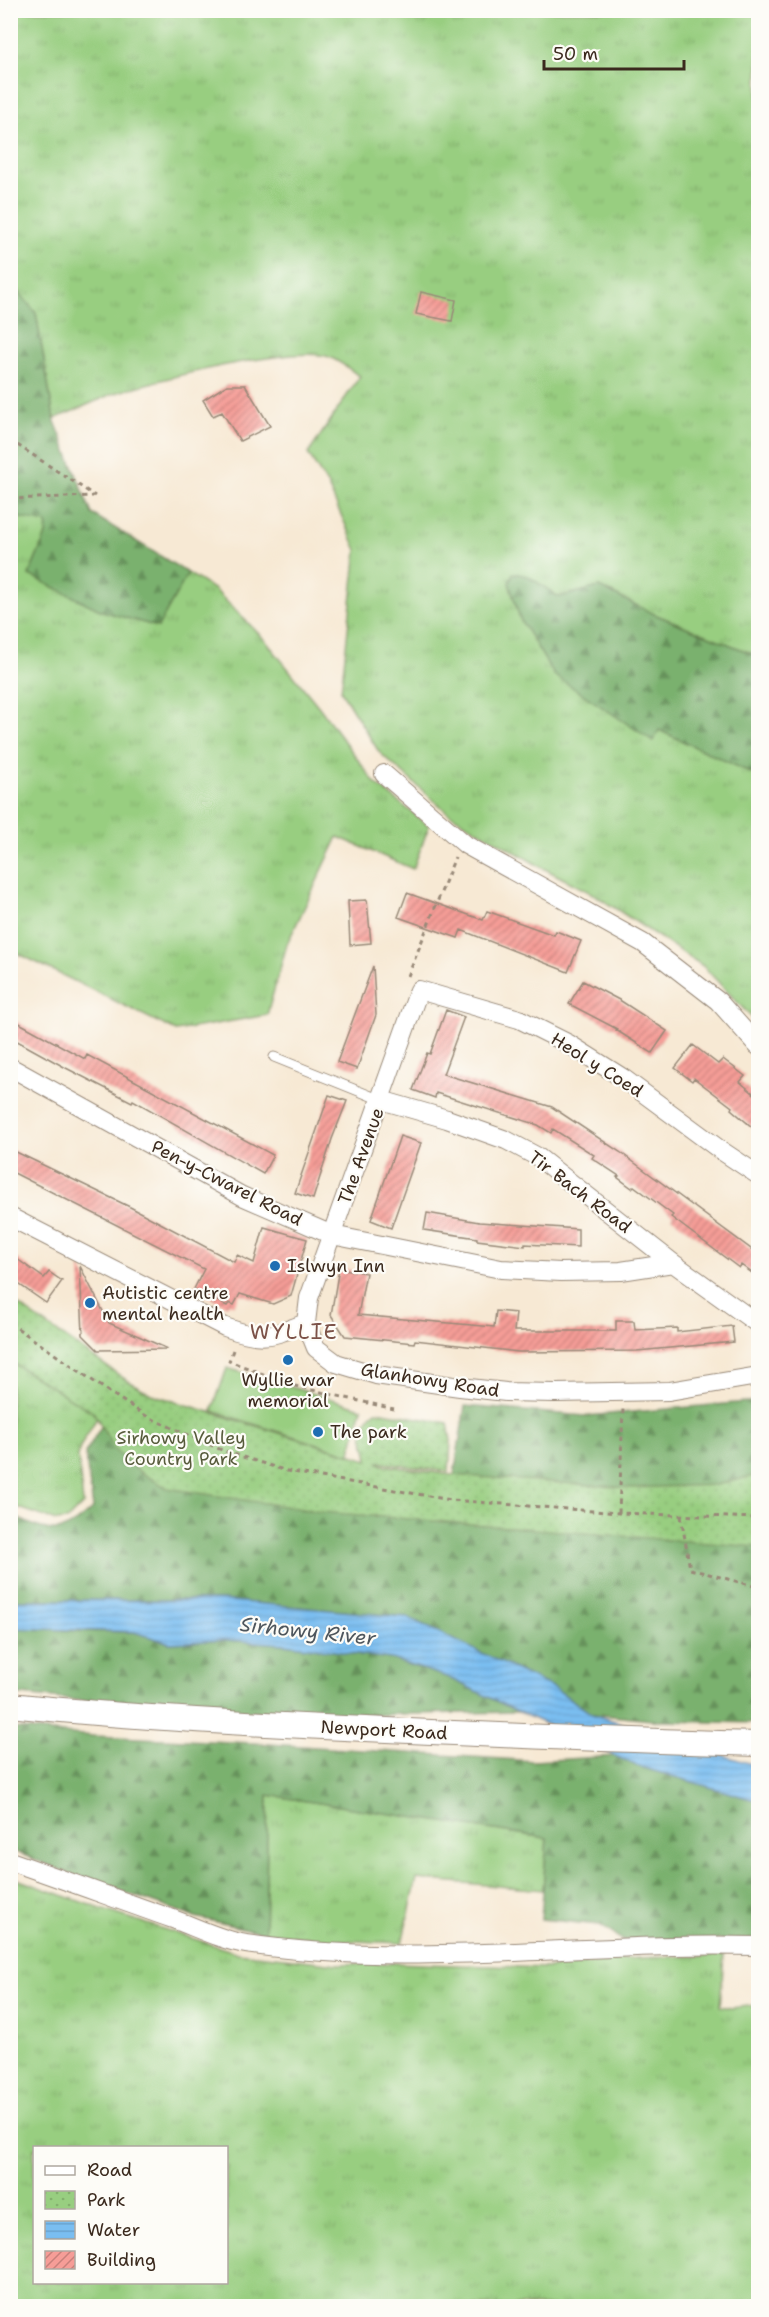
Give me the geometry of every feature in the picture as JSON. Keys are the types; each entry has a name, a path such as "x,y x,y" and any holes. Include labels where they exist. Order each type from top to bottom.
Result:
{"main road":[{"name":"Newport Road","path":"10,1705 193,1720 529,1737 759,1744"}],"street":[{"path":"384,774 461,841 643,943 718,1001 759,1046"},
{"name":"The Avenue","path":"306,1323 309,1298 381,1100 413,984"},
{"name":"Heol y Coed","path":"413,984 519,1019 568,1044 623,1078 710,1143 759,1175"},
{"name":"Pen-y-Cwarel Road","path":"10,1066 243,1196 332,1235 501,1269 561,1272 621,1271 673,1263"},
{"name":"Tir Bach Road","path":"381,1100 447,1119 506,1140 538,1156 673,1263 759,1324"},
{"path":"10,1217 225,1327 250,1336 274,1335 306,1323"},
{"name":"Glanhowy Road","path":"306,1323 316,1348 336,1363 376,1375 506,1392 669,1391 759,1376"},
{"path":"10,1861 243,1944 299,1950 492,1954 706,1945 759,1946"}],"lane":[{"path":"274,1058 381,1100"}],"path":[{"path":"10,440 94,496 10,499"},
{"path":"413,984 461,841"},
{"path":"10,1323 108,1392 148,1417 224,1451 277,1468 451,1500 619,1513 759,1518"},
{"path":"240,1332 229,1361 295,1386 394,1409"},
{"path":"619,1513 624,1392"},
{"path":"681,1516 690,1569 759,1587"}],"green space":[{"path":"10,11 758,11 758,656 654,614 599,587 559,597 528,576 653,741 659,730 758,776 758,1024 703,966 595,895 541,867 448,813 379,752 341,691 357,550 327,484 308,454 360,376 329,357 312,354 287,355 222,366 131,388 54,419 36,313 11,282"},
{"path":"10,282 36,313 54,419 92,514 188,573 158,627 102,611 29,575 46,535 47,523 11,516"},
{"path":"10,516 47,522 46,535 29,575 158,627 188,573 215,590 265,640 319,707 375,783 429,826 413,869 338,837 287,944 267,1015 176,1031 11,950"},
{"path":"513,573 528,576 559,597 599,587 654,614 758,656 758,776 659,730 653,741 554,675 520,619 509,583"},
{"name":"Sirhowy Valley Country Park","path":"11,1300 125,1379 151,1394 368,1460 363,1428 369,1417 376,1411 448,1423 451,1441 449,1472 377,1462 383,1465 452,1475 629,1488 716,1485 758,1475 758,1547 322,1512 167,1488 140,1472 115,1450 94,1413 11,1362"},
{"path":"10,1337 102,1409 80,1447 78,1456 83,1504 67,1520 56,1521 11,1505"},
{"name":"The park","path":"227,1368 362,1408 350,1454 212,1411"},
{"path":"758,1401 758,1513 451,1494 465,1406 586,1416"},
{"path":"110,1412 178,1447 758,1526 758,1723 661,1721 592,1714 556,1689 407,1617 221,1600 11,1600 10,1515 36,1526 54,1530 71,1525 93,1508 85,1453"},
{"path":"11,1628 134,1632 170,1643 226,1640 285,1644 391,1659 447,1677 519,1712 358,1715 159,1708 11,1694"},
{"path":"10,1728 94,1736 253,1743 534,1761 616,1756 637,1766 758,1801 758,1940 622,1940 600,1925 541,1919 547,1838 268,1795 265,1933 195,1917 11,1850"},
{"path":"268,1795 547,1838 543,1890 417,1879 402,1943 331,1940 265,1933"},
{"path":"11,1877 238,1953 338,1964 392,1963 549,1968 638,1958 724,1955 720,2006 731,2008 758,2005 758,2306 11,2306"}],"water":[{"name":"Sirhowy River","path":"10,1600 221,1600 407,1617 556,1689 592,1714 758,1766 758,1801 637,1766 447,1677 391,1659 285,1644 226,1640 170,1643 134,1632 11,1628"}],"building":[{"path":"421,292 456,300 452,321 416,314"},
{"path":"227,385 245,385 270,426 240,441 222,412 213,416 203,400"},
{"path":"407,893 483,920 487,911 554,935 556,931 581,941 568,972 461,930 458,938 398,917"},
{"path":"367,900 371,943 350,945 348,901"},
{"path":"373,966 376,1015 357,1069 337,1062"},
{"path":"583,981 621,1001 667,1031 652,1053 617,1029 569,1004"},
{"path":"446,1010 464,1017 443,1074 552,1107 620,1152 759,1255 759,1278 741,1265 739,1268 671,1217 673,1215 592,1158 594,1155 553,1129 551,1133 538,1125 436,1093 435,1098 413,1090 427,1053 430,1054"},
{"path":"10,1018 85,1059 87,1055 273,1155 263,1174 133,1100 132,1102 10,1037"},
{"path":"693,1045 718,1064 723,1059 745,1076 740,1082 759,1098 759,1133 731,1109 732,1107 694,1078 692,1081 675,1068"},
{"path":"329,1095 347,1101 313,1199 295,1193"},
{"path":"400,1136 421,1143 391,1228 371,1220"},
{"path":"10,1149 130,1207 234,1262 237,1255 254,1263 264,1227 307,1239 291,1296 273,1304 240,1294 234,1305 229,1303 227,1306 194,1289 204,1269 10,1171"},
{"path":"427,1213 479,1222 578,1229 578,1247 525,1244 525,1246 424,1230"},
{"path":"17,1259 44,1278 49,1272 62,1281 46,1303 10,1278 10,1268"},
{"name":"Autistic centre mental health","path":"80,1266 109,1323 168,1349 98,1350 83,1335"},
{"path":"339,1268 366,1273 358,1315 494,1327 496,1311 516,1313 514,1331 616,1331 616,1321 634,1321 635,1330 677,1328 677,1332 732,1326 734,1342 637,1351 519,1352 415,1340 414,1343 345,1336 331,1315"}],"place":[{"name":"Islwyn Inn","path":"275,1266"},
{"name":"Autistic centre mental health","path":"90,1303"},
{"name":"Wyllie war memorial","path":"288,1360"},
{"name":"The park","path":"318,1432"}],"district":[{"name":"WYLLIE","path":"294,1332"}]}
